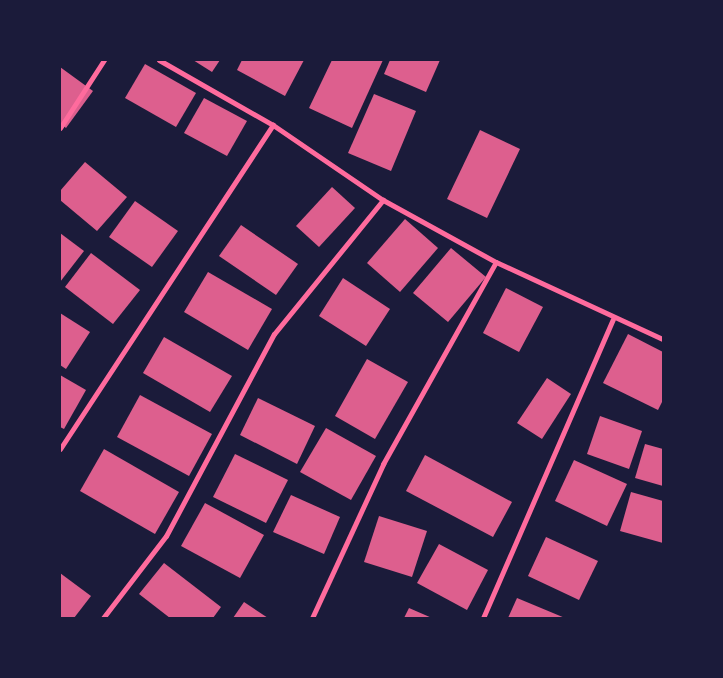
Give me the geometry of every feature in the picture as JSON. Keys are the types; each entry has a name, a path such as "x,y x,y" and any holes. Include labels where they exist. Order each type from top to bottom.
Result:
{"street":[{"path":"60,128 104,60"},
{"path":"159,60 273,125 383,200 496,262 613,319 663,339"},
{"path":"60,449 273,125"},
{"path":"102,618 166,536 274,334 383,200"},
{"path":"312,618 383,464 496,262"},
{"path":"483,618 613,319"}],"building":[{"path":"193,60 220,60 212,72"},
{"path":"242,60 304,60 285,96 237,70"},
{"path":"332,60 383,60 352,128 309,108"},
{"path":"390,60 440,60 426,92 384,74"},
{"path":"145,64 196,93 176,127 125,98"},
{"path":"60,67 93,91 66,128 60,123"},
{"path":"374,94 416,111 391,171 348,153"},
{"path":"204,98 247,121 227,156 184,133"},
{"path":"480,130 520,149 487,218 447,199"},
{"path":"85,162 127,197 97,231 60,200 60,191"},
{"path":"332,187 355,208 319,247 296,226"},
{"path":"135,201 178,231 152,267 109,237"},
{"path":"405,219 438,248 400,292 367,263"},
{"path":"241,225 298,264 276,295 219,256"},
{"path":"60,233 84,251 60,282"},
{"path":"451,248 486,277 448,322 413,293"},
{"path":"91,253 140,290 113,324 65,287"},
{"path":"208,272 272,309 248,350 184,312"},
{"path":"343,278 390,309 366,346 319,316"},
{"path":"506,288 543,307 519,352 483,333"},
{"path":"60,313 90,332 66,369 60,365"},
{"path":"628,334 663,352 663,400 658,410 603,383"},
{"path":"164,337 232,376 210,412 143,373"},
{"path":"367,359 408,382 375,439 335,416"},
{"path":"60,375 86,390 64,429 60,427"},
{"path":"547,378 571,394 542,439 517,423"},
{"path":"140,395 212,434 189,476 117,437"},
{"path":"258,398 315,426 297,464 240,435"},
{"path":"600,416 642,431 629,469 587,454"},
{"path":"326,428 376,456 351,500 300,472"},
{"path":"645,444 663,449 663,486 635,478"},
{"path":"104,449 179,492 155,534 80,491"},
{"path":"235,454 288,480 266,523 213,497"},
{"path":"425,455 512,502 493,537 406,491"},
{"path":"574,460 627,484 607,526 555,501"},
{"path":"631,492 663,501 663,543 620,531"},
{"path":"291,495 340,517 324,554 273,532"},
{"path":"205,503 264,535 240,578 181,546"},
{"path":"379,516 427,531 412,577 364,562"},
{"path":"546,537 598,561 579,600 528,576"},
{"path":"439,544 488,570 467,610 417,583"},
{"path":"164,563 221,607 213,618 170,618 139,594"},
{"path":"60,573 91,596 74,618 60,618"},
{"path":"517,598 565,618 508,618"},
{"path":"244,602 268,618 233,618"},
{"path":"409,608 432,618 404,618"}]}
